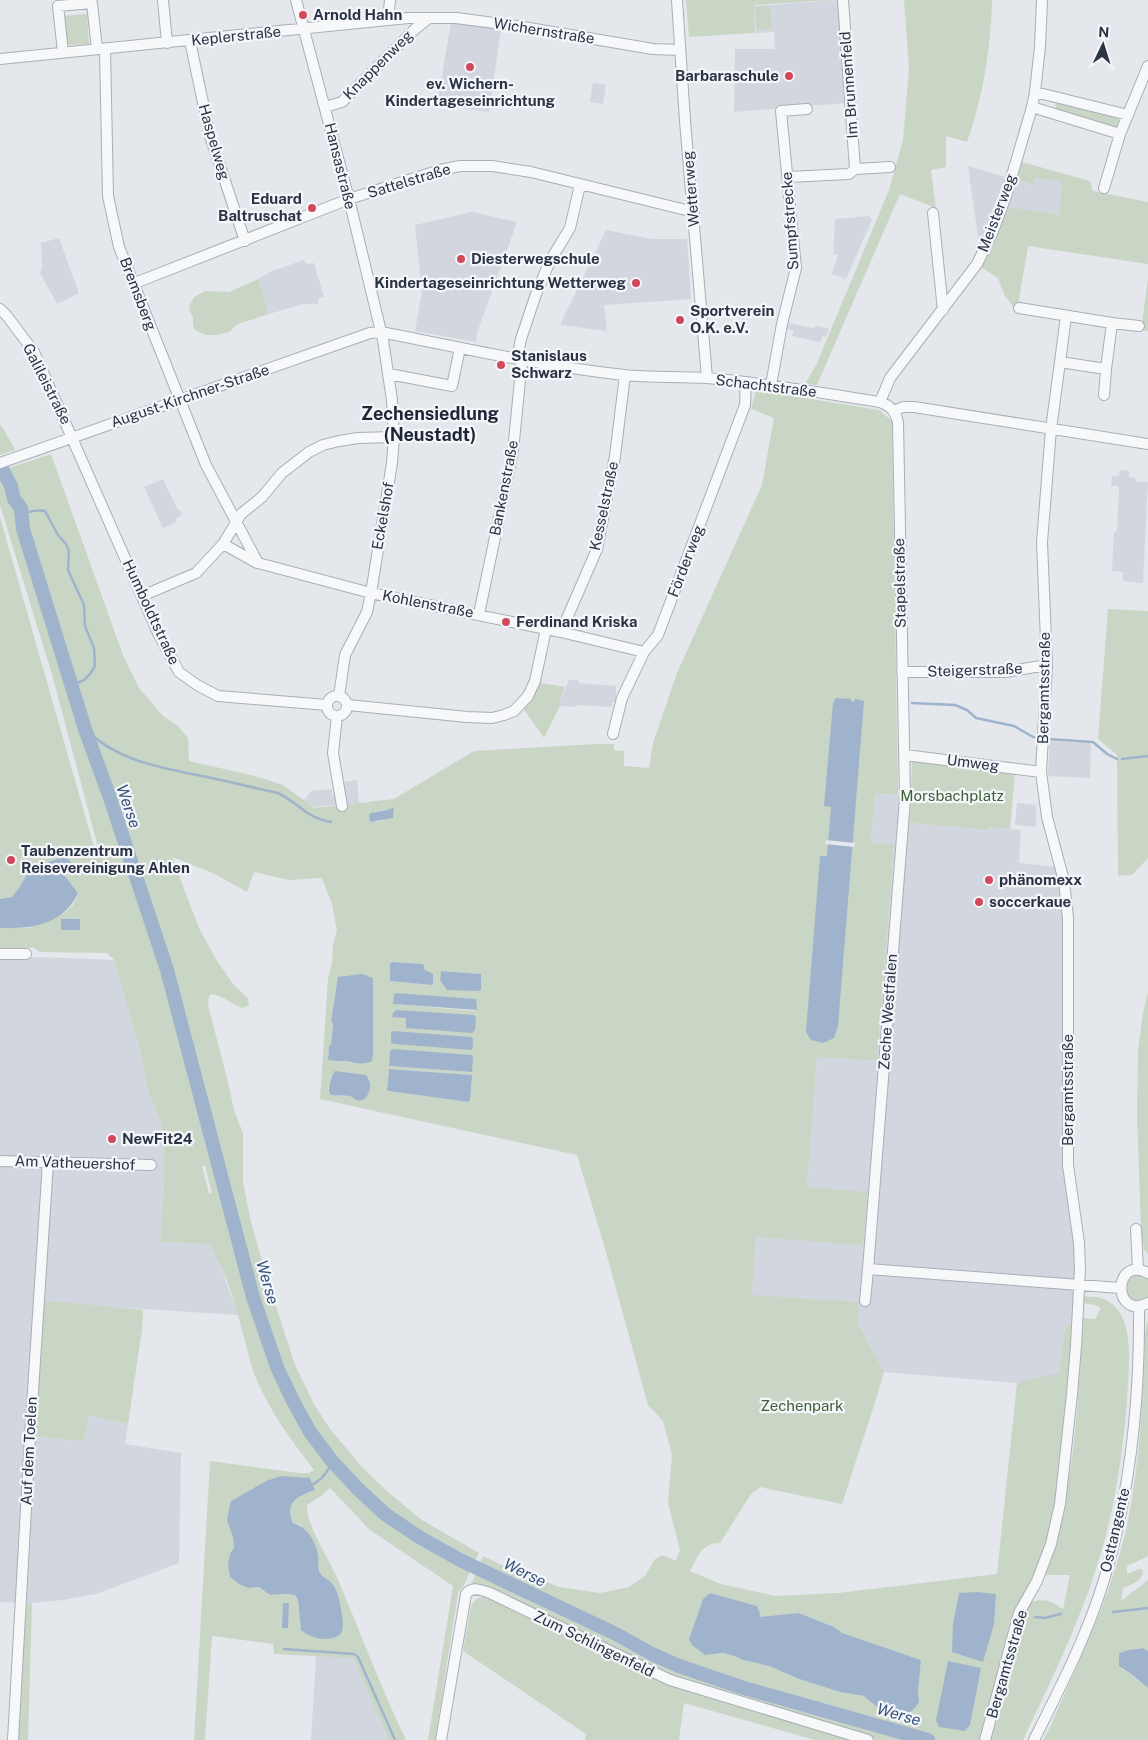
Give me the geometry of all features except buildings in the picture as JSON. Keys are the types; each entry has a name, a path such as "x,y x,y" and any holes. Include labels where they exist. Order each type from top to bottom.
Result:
{"street":[{"path":"163,0 167,43"},
{"name":"Hansastraße","path":"296,0 349,199 381,332"},
{"path":"388,20 390,0"},
{"name":"Wetterweg","path":"677,0 707,378"},
{"name":"Im Brunnenfeld","path":"843,0 855,169"},
{"name":"Meisterweg","path":"880,402 890,378 944,310 974,268 993,231 1011,179 1032,107 1040,47 1042,0"},
{"path":"63,52 58,6 92,2 101,49"},
{"path":"408,18 415,29"},
{"name":"Wichernstraße","path":"304,28 408,18 456,18 517,26 653,49 680,50"},
{"name":"Knappenweg","path":"325,107 342,102 415,29 429,18"},
{"name":"Keplerstraße","path":"0,59 304,28"},
{"name":"Haspelweg","path":"190,41 210,136 244,240"},
{"name":"Bremsberg","path":"101,49 108,196 120,246 206,465 237,522"},
{"path":"1104,188 1120,134 1148,66"},
{"path":"1035,92 1128,115"},
{"path":"1032,107 1120,134"},
{"name":"Sumpfstrecke","path":"771,385 782,324 796,268 781,111 807,109"},
{"name":"Sattelstraße","path":"135,283 349,199 440,170 460,166 492,166 531,172 694,212"},
{"path":"788,177 849,174 855,169 890,167"},
{"name":"Bankenstraße","path":"479,614 513,451 521,339 550,261 570,228 580,185"},
{"path":"933,213 944,310"},
{"path":"1019,308 1139,326"},
{"name":"Galileistraße","path":"0,309 8,316 34,352 73,438"},
{"name":"Bergamtsstraße","path":"985,1740 1019,1613 1037,1581 1051,1544 1060,1504 1072,1394 1080,1284 1079,1243 1068,1165 1067,900 1059,857 1047,817 1042,772 1047,664 1042,542 1051,429 1066,316"},
{"path":"1104,395 1112,322"},
{"name":"Schachtstraße","path":"381,332 519,359 625,375 707,378 771,385 880,402 894,410"},
{"name":"Eckelshof","path":"339,696 344,655 367,612 392,463 394,437 392,400 381,332"},
{"name":"August-Kirchner-Straße","path":"5,461 370,333 381,332"},
{"path":"389,374 452,386 460,348"},
{"path":"1060,362 1106,369"},
{"name":"Kesselstraße","path":"561,632 597,549 615,456 625,375"},
{"name":"Förderweg","path":"613,734 622,698 644,652 658,635 745,405 746,382"},
{"path":"894,410 903,407 914,407 1148,444"},
{"name":"Stapelstraße","path":"894,410 898,422 905,755"},
{"path":"142,596 196,574 223,544 241,514 262,497 282,473 309,452 323,445 339,441 358,438 394,437"},
{"name":"Humboldtstraße","path":"73,438 142,596 179,672 196,685 218,696 327,705"},
{"path":"237,522 258,563"},
{"name":"Kohlenstraße","path":"223,544 258,563 371,593 479,614 644,652"},
{"path":"348,705 467,718 492,718 509,713 514,711 525,700 536,681 546,629"},
{"name":"Steigerstraße","path":"902,672 1005,672 1047,664"},
{"path":"339,696 345,699 348,705 344,714 337,716 329,711 327,705 333,697 339,696"},
{"path":"337,716 333,752 342,806"},
{"name":"Umweg","path":"905,755 1042,772"},
{"name":"Zeche Westfalen","path":"865,1301 904,799 905,755"},
{"path":"0,954 26,954"},
{"name":"Am Vatheuershof","path":"0,1161 151,1165"},
{"name":"Auf dem Toelen","path":"13,1740 48,1162"},
{"path":"1136,1229 1143,1272 1128,1273 1124,1277 1120,1288 1124,1299 1133,1306 1143,1305"},
{"path":"868,1269 1120,1288"},
{"name":"Osttangente","path":"1034,1740 1064,1680 1088,1624 1104,1580 1122,1511 1137,1403 1143,1305"},
{"name":"Zum Schlingenfeld","path":"441,1740 466,1594 473,1589 490,1593 670,1680 868,1740"}],"shaded area":[{"name":"Barbaraschule","path":"838,0 845,103 734,112 735,49 775,49 774,32 756,33 754,6"},
{"name":"ev. Wichern- Kindertageseinrichtung","path":"451,23 501,30 489,112 437,104"},
{"path":"593,83 606,85 603,104 590,102"},
{"path":"968,166 1033,185 1035,178 1062,182 1060,215 1010,208 1000,204 980,251"},
{"name":"Diesterwegschule","path":"472,212 517,222 478,330 476,342 415,331 422,292 415,225"},
{"path":"869,216 872,220 846,279 832,274 838,255 833,254 835,219"},
{"name":"Kindertageseinrichtung Wetterweg","path":"606,230 652,239 687,239 691,299 604,305 607,331 560,325"},
{"path":"59,238 79,293 57,304 40,273 42,268 41,243"},
{"path":"303,260 307,264 314,263 324,297 318,299 318,304 303,304 269,314 258,279 273,270"},
{"path":"789,323 812,328 817,326 829,329 826,337 822,336 821,342 814,341 792,336 794,331 787,329"},
{"path":"1120,470 1129,471 1129,477 1136,478 1136,482 1148,482 1143,583 1123,581 1123,572 1112,571 1114,532 1117,531 1119,489 1118,486 1111,486 1112,476 1119,476"},
{"path":"163,479 182,515 177,518 175,523 163,528 144,487"},
{"path":"569,680 578,680 579,683 616,686 616,702 612,702 612,707 560,706 560,701"},
{"path":"1050,741 1091,743 1090,778 1048,776"},
{"path":"357,780 359,803 315,807 304,800 311,791 332,789 332,795 344,794 342,782"},
{"path":"875,794 910,796 910,823 990,830 990,827 1021,830 1019,863 1056,867 1063,917 1076,1269 1073,1325 1065,1329 1059,1374 1017,1383 884,1372 857,1322 816,1299 752,1296 756,1237 863,1244 807,1187 817,1057 877,1061 894,846 871,844"},
{"path":"1017,803 1036,805 1036,827 1015,825"},
{"path":"40,957 114,960 140,1050 147,1088 161,1123 164,1141 164,1185 160,1242 209,1244 217,1256 238,1315 96,1306 43,1300 34,1436 84,1442 89,1415 128,1424 125,1444 181,1453 179,1563 96,1594 32,1603 0,1602 0,958"},
{"path":"316,1656 353,1658 389,1740 311,1740"}],"green space":[{"path":"686,0 834,0 754,5 755,33 689,37"},
{"path":"904,0 992,0 988,54 978,108 967,142 946,136 946,167 931,170 936,208 900,194 817,385 805,384 817,363 889,190 903,140 909,68"},
{"path":"770,6 772,29 757,30 755,7"},
{"path":"87,14 89,44 65,45 62,16"},
{"path":"1058,102 1117,116 1118,124 1113,129 1057,110 1055,105"},
{"path":"1022,162 1090,181 1093,191 1148,202 1148,264 1028,246 1017,311 1005,296 998,278 981,267 1008,207 1059,215 1062,182 1035,178 1034,185 1017,180"},
{"path":"258,279 269,314 238,324 229,332 217,335 206,335 195,330 193,318 189,310 194,297 205,291 229,292"},
{"path":"1148,279 1148,331 1141,330"},
{"name":"Zechenpark","path":"756,390 879,410 892,421 898,795 875,794 871,843 894,845 877,1061 817,1057 807,1187 867,1192 863,1245 756,1237 752,1295 859,1302 857,1322 884,1372 842,1504 760,1487 751,1494 720,1543 709,1545 701,1551 690,1571 721,1584 775,1596 838,1593 997,1574 1017,1383 1059,1373 1065,1329 1069,1325 1073,1325 1056,1502 1047,1543 1030,1583 1018,1604 1009,1628 982,1740 877,1740 740,1701 673,1679 478,1585 471,1585 483,1556 559,1587 600,1593 629,1587 645,1576 654,1560 662,1555 676,1561 680,1550 668,1503 672,1455 663,1421 648,1405 577,1155 320,1099 328,979 332,962 333,944 337,931 332,904 322,878 289,880 254,872 247,892 213,873 172,857 199,928 217,961 234,985 248,998 249,1005 242,1008 220,996 212,994 209,996 208,1005 234,1110 243,1133 243,1182 251,1222 295,1365 315,1406 330,1429 363,1468 389,1493 422,1520 479,1553 474,1563 446,1549 395,1516 350,1475 312,1427 296,1400 283,1370 254,1278 221,1158 214,1159 245,1282 268,1358 289,1403 329,1462 353,1488 408,1534 439,1553 471,1569 458,1593 435,1740 428,1740 453,1586 370,1530 330,1488 307,1505 307,1513 319,1543 339,1582 406,1740 389,1740 353,1658 274,1654 273,1644 212,1636 205,1740 194,1740 210,1461 299,1473 309,1473 314,1470 296,1447 265,1398 252,1366 229,1288 209,1244 160,1242 164,1185 164,1141 161,1123 147,1088 140,1050 114,960 107,953 40,952 34,948 0,948 0,928 27,928 63,914 73,905 78,893 62,874 64,856 27,874 12,897 0,899 0,517 94,847 98,847 53,678 0,505 0,471 51,454 123,655 139,688 163,716 178,726 188,738 189,761 255,776 283,785 315,808 394,799 474,751 614,744 614,750 624,751 624,766 649,768 653,743 677,673 762,485 774,418 751,409","holes":["375,811 393,811 393,817 377,822","392,962 422,964 433,984 391,981","441,971 481,974 481,989 440,980","373,978 373,1055 351,1063 328,1060 333,1024 331,1021 336,987","394,995 476,1010 394,1004","390,1051 472,1072 389,1066","389,1069 471,1075 470,1100 468,1102 389,1091 387,1090","366,1075 369,1078 370,1085 358,1101 350,1096 338,1096 328,1088 332,1079","202,1166 205,1166 212,1193 209,1194","310,1478 315,1490 294,1501 290,1510 291,1516 293,1523 301,1525 318,1553 320,1574 333,1584 341,1610 342,1631 332,1638 310,1636 301,1630 298,1600 295,1595 270,1595 259,1587 248,1588 230,1554 234,1547 231,1501 266,1481","710,1594 757,1606 759,1618 799,1613 834,1627 841,1633 921,1660 919,1702 879,1709 865,1696 840,1692 799,1679 769,1666 723,1653 705,1655 689,1639 703,1599"]},
{"path":"0,424 15,450 0,455"},
{"path":"1108,609 1148,611 1148,858 1132,875 1118,876 1117,755 1098,739"},
{"path":"540,683 565,687 560,700 560,706 544,738 523,708 533,699"},
{"name":"Morsbachplatz","path":"912,760 1015,773 1010,829 990,827 989,830 910,823"},
{"path":"1148,992 1148,1254 1144,1250 1141,1227 1137,1117 1138,1051"},
{"path":"1135,1274 1148,1277 1148,1299 1138,1303 1127,1297 1124,1285 1128,1278"},
{"path":"1081,1296 1102,1298 1116,1308 1122,1317 1128,1339 1129,1363 1125,1424 1114,1501 1089,1591 1058,1666 1023,1740 988,1740 1001,1708 999,1703 1023,1615 1030,1602 1048,1601 1063,1609 1070,1575 1044,1575 1054,1544 1069,1480 1077,1415 1083,1318 1095,1319 1101,1308 1082,1303"},
{"path":"43,1300 143,1310 142,1330 128,1424 89,1415 84,1442 34,1436"},
{"path":"1148,1322 1148,1556 1127,1566 1127,1574 1139,1569 1143,1570 1143,1574 1136,1582 1123,1588 1121,1601 1148,1580 1148,1651 1143,1648 1129,1650 1122,1669 1148,1688 1148,1740 1043,1740 1103,1605 1126,1530 1138,1457 1145,1334"},
{"path":"488,1595 667,1683 858,1740 815,1740 684,1703 679,1740 585,1740 586,1734 463,1651 471,1606 476,1599"},
{"path":"32,1603 28,1740 15,1740 25,1604"}],"water":[{"path":"836,698 851,699 854,702 855,699 864,701 838,1026 834,1038 823,1043 811,1040 806,1032 820,856 827,856 831,807 824,806 833,703"},
{"path":"394,807 393,818 370,822 369,814 389,810"},
{"path":"65,856 73,864 63,874 78,893 72,904 64,912 45,923 35,926 0,928 0,899 12,897 27,874 38,866"},
{"path":"61,919 80,919 80,930 61,930"},
{"path":"392,962 423,964 425,970 433,974 433,984 390,981 390,964"},
{"path":"441,971 481,974 481,990 447,990 440,980"},
{"path":"362,974 373,978 372,1061 361,1063 328,1060 333,1024 331,1021 338,977"},
{"path":"395,993 476,999 477,1010 393,1004"},
{"path":"396,1010 474,1015 476,1017 475,1030 472,1033 406,1028 406,1018 392,1017"},
{"path":"393,1031 472,1037 472,1050 394,1044 391,1043 391,1033"},
{"path":"394,1049 471,1055 473,1056 472,1072 389,1066 390,1051"},
{"path":"389,1069 472,1075 470,1100 468,1102 389,1091 387,1090"},
{"path":"335,1071 366,1075 370,1081 370,1087 365,1099 358,1101 350,1096 331,1095 329,1087"},
{"path":"281,1476 310,1478 315,1490 294,1501 290,1510 293,1523 306,1530 315,1544 320,1573 333,1584 338,1595 343,1627 337,1637 323,1639 308,1635 301,1630 298,1600 295,1595 270,1595 259,1587 248,1588 230,1577 228,1565 230,1554 234,1547 233,1537 227,1520 231,1501 266,1481"},
{"path":"710,1593 757,1606 760,1614 759,1617 799,1613 834,1627 842,1633 921,1660 919,1702 906,1715 894,1715 879,1709 864,1696 840,1692 799,1679 769,1666 723,1653 705,1655 692,1645 689,1639 703,1599"},
{"path":"959,1593 996,1594 994,1624 983,1662 952,1652 953,1624"},
{"path":"283,1603 289,1603 288,1628 282,1628"},
{"path":"1143,1648 1148,1651 1148,1688 1119,1666 1119,1653"},
{"path":"948,1661 981,1668 970,1725 965,1731 939,1727 936,1720"}],"pier":[{"path":"826,840 855,843 854,847 825,844"}],"waterway":[{"name":"Werse","path":"0,465 11,486 14,499 21,508 23,529 85,729 167,970 253,1297 277,1367 310,1432 332,1461 385,1514 419,1537 460,1560 679,1666 744,1688 928,1740"},
{"path":"22,513 36,510 45,511 69,551 68,570 84,605 85,626 94,648 95,666 84,680 72,685"},
{"path":"912,703 955,705 967,710 976,718 1014,726 1038,738"},
{"path":"85,729 112,749 142,762 278,793 309,814 331,822"},
{"path":"1048,739 1093,742 1107,754 1117,759"},
{"path":"1122,759 1148,756"},
{"path":"313,1484 325,1474 332,1461"},
{"path":"1113,1612 1148,1608"},
{"path":"1035,1617 1045,1618 1061,1614"},
{"path":"284,1649 354,1654 358,1657 395,1740"}],"place":[{"name":"Arnold Hahn","path":"303,15"},
{"name":"ev. Wichern- Kindertageseinrichtung","path":"470,67"},
{"name":"Barbaraschule","path":"789,76"},
{"name":"Eduard Baltruschat","path":"312,208"},
{"name":"Diesterwegschule","path":"461,259"},
{"name":"Kindertageseinrichtung Wetterweg","path":"636,283"},
{"name":"Sportverein O.K. e.V.","path":"680,320"},
{"name":"Stanislaus Schwarz","path":"501,365"},
{"name":"Ferdinand Kriska","path":"506,622"},
{"name":"Taubenzentrum Reisevereinigung Ahlen","path":"11,860"},
{"name":"phänomexx","path":"989,880"},
{"name":"soccerkaue","path":"979,902"},
{"name":"NewFit24","path":"112,1139"}],"district":[{"name":"Zechensiedlung (Neustadt)","path":"430,424"}]}
